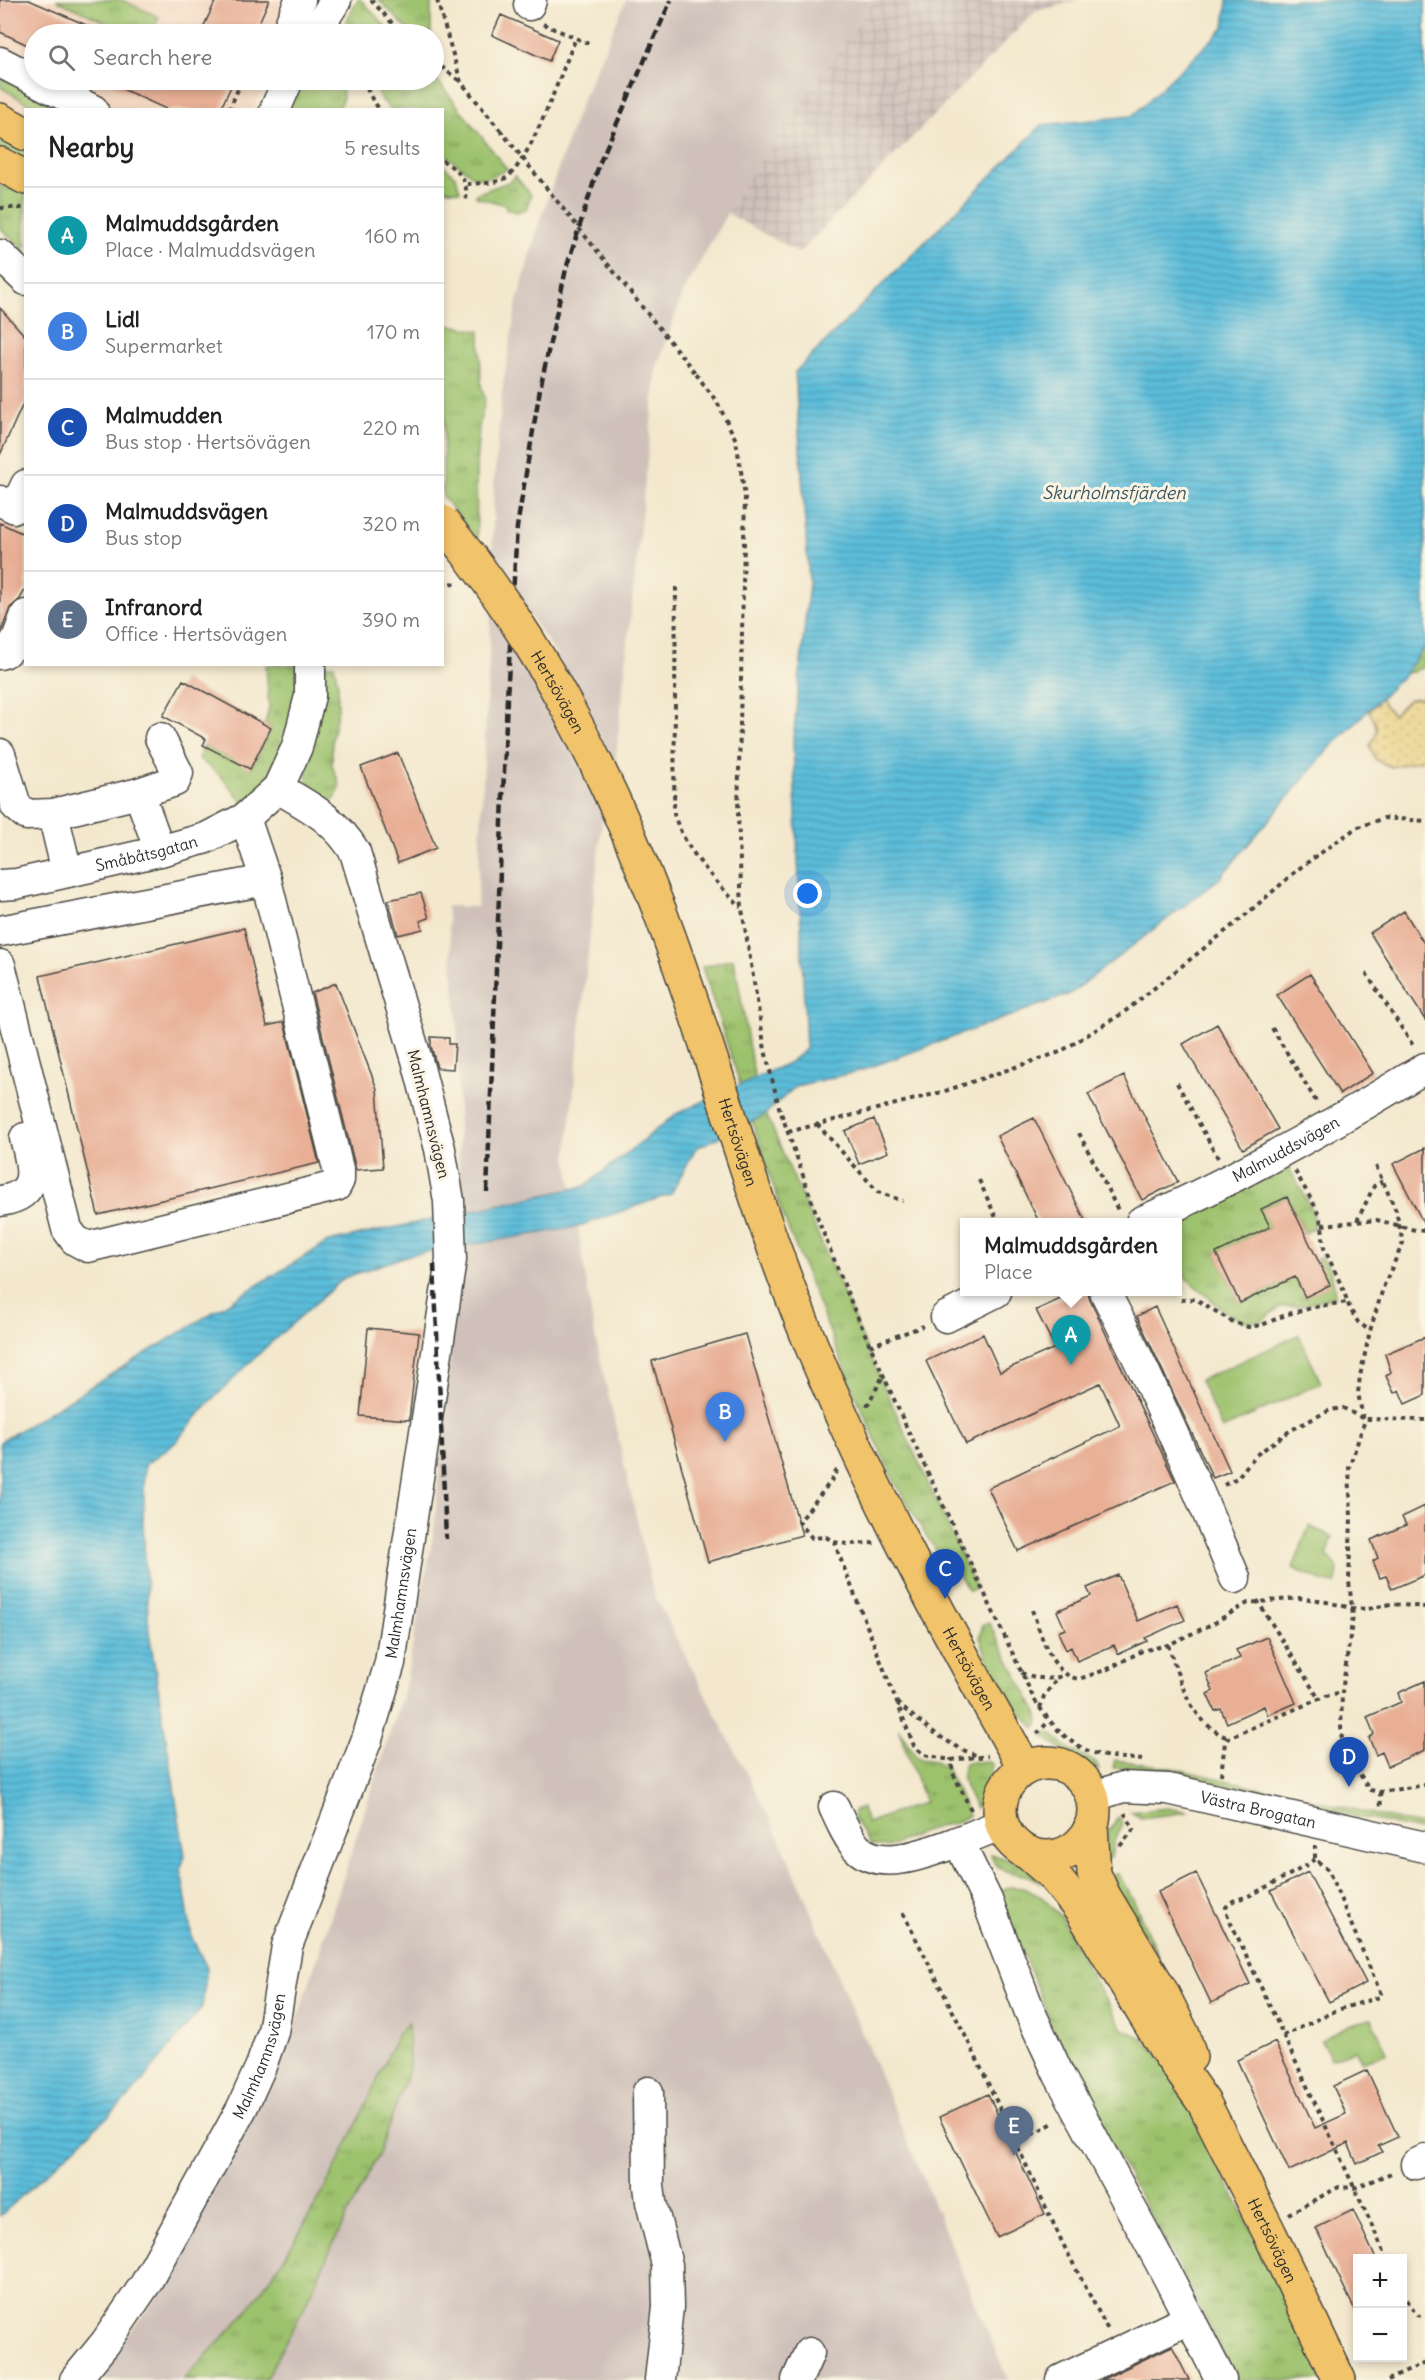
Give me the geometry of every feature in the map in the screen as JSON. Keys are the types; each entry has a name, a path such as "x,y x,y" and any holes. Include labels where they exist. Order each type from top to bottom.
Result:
{"main road":[{"path":"0,120 24,133"},
{"path":"0,164 24,177"},
{"name":"Hertsövägen","path":"444,525 522,632 564,702 604,777 660,912 790,1290 848,1432 942,1621 1020,1760"},
{"path":"983,1831 1000,1811 1001,1798 1020,1760 1036,1764 1059,1765 1080,1777 1099,1804 1080,1842 1065,1853 1046,1856 1027,1852"},
{"name":"Hertsövägen","path":"1099,1804 1094,1874 1104,1896 1160,1989 1183,2035 1204,2103"},
{"name":"Hertsövägen","path":"983,1831 1012,1841 1027,1852 1053,1874 1081,1910 1165,2048 1204,2103 1270,2234 1339,2380"}],"street":[{"path":"290,24 300,0"},
{"path":"320,24 336,0"},
{"path":"0,63 24,75"},
{"path":"53,90 89,108"},
{"path":"255,108 263,90"},
{"path":"276,108 284,90"},
{"path":"0,255 24,278"},
{"path":"0,501 15,508 24,489"},
{"path":"0,654 14,645 24,620"},
{"path":"278,788 297,747 306,718 310,696 310,666"},
{"path":"0,754 16,806 27,815 53,814 139,793 175,781 178,774 160,738"},
{"name":"Småbåtsgatan","path":"0,885 16,884 97,866 206,838 245,818 278,788"},
{"name":"Malmhamnsvägen","path":"75,2380 106,2342 146,2283 242,2108 267,2049 275,2020 287,1946 367,1739 390,1663 452,1260 449,1201 440,1149 417,1060 355,852 333,822 278,788"},
{"path":"139,793 160,851"},
{"path":"53,814 68,872"},
{"path":"0,965 67,1229 75,1240 88,1247 336,1186 339,1173 266,880 245,818"},
{"path":"97,866 108,910"},
{"path":"0,931 266,880"},
{"path":"0,1042 32,1164 33,1176 30,1185 22,1194 12,1200 0,1201"},
{"name":"Malmuddsvägen","path":"1139,1218 1175,1207 1344,1118 1421,1060"},
{"path":"946,1317 988,1296"},
{"path":"1107,1296 1140,1360 1201,1495 1235,1578"},
{"name":"Västra Brogatan","path":"1099,1804 1147,1787 1168,1789 1425,1847"},
{"path":"834,1807 858,1848 878,1859 912,1858 983,1831"},
{"path":"983,1831 963,1845 966,1857 983,1891 1030,2012 1059,2075 1221,2380"},
{"path":"648,2092 649,2186 667,2265 668,2307 660,2380"},
{"path":"1061,2380 1189,2319"},
{"path":"797,2380 809,2353"}],"path":[{"path":"371,0 393,24"},
{"path":"437,0 461,82"},
{"path":"530,2 540,23 592,45"},
{"path":"467,184 495,181 513,173 528,149 576,38"},
{"path":"444,69 461,82 696,374 717,402 736,440 745,496 738,816 741,909 769,1068 779,1107 821,1227 870,1346 1021,1673 1048,1722 1072,1744 1106,1756 1099,1804 1123,1813 1134,1829 1124,1839 1118,1857"},
{"path":"230,108 238,90"},
{"path":"368,90 379,108"},
{"path":"444,162 467,184 466,201"},
{"path":"0,208 24,207"},
{"path":"676,587 674,814 679,831 707,872 741,909"},
{"path":"788,1132 942,1092 1060,1052 1124,1013 1301,867 1356,828 1384,819 1401,818 1425,821"},
{"path":"1366,973 1421,1060"},
{"path":"1272,1028 1322,1112"},
{"path":"1177,1083 1223,1167"},
{"path":"817,1124 878,1192 903,1201"},
{"path":"1079,1133 1131,1218"},
{"path":"1376,1166 1396,1211 1402,1243 1384,1285 1370,1331 1358,1393 1364,1419 1349,1468 1351,1517 1349,1581 1352,1608 1342,1692 1341,1734 1346,1753 1366,1786 1374,1792 1425,1785"},
{"path":"1293,1167 1316,1208 1322,1225 1324,1248 1348,1302 1358,1322 1370,1331"},
{"path":"979,1180 996,1218"},
{"path":"1357,1221 1374,1186 1383,1181"},
{"path":"1322,1225 1377,1220 1425,1230"},
{"path":"1181,1300 1196,1299 1231,1322 1248,1327 1262,1325 1288,1314 1319,1306 1348,1302"},
{"path":"870,1346 946,1317"},
{"path":"1201,1495 1233,1481 1256,1455 1316,1415 1330,1410 1343,1408 1364,1419 1425,1420"},
{"path":"799,1522 812,1538 831,1538 834,1542 908,1734 919,1752 951,1760 979,1756"},
{"path":"1235,1578 1258,1601 1319,1699"},
{"path":"1032,1610 1052,1659 1066,1674 1079,1679 1108,1670 1142,1651 1168,1645 1212,1624 1248,1602 1300,1598 1352,1608 1368,1609 1391,1604 1425,1607"},
{"path":"1168,1645 1185,1694 1197,1714 1215,1733 1228,1738"},
{"path":"1021,1673 1041,1680 1066,1674"},
{"path":"1040,1708 1044,1696 1057,1678"},
{"path":"1221,1776 1225,1742 1228,1738 1319,1699 1342,1692"},
{"path":"896,1703 931,1731 966,1752 979,1756 1020,1760 1048,1722"},
{"path":"951,1760 953,1773 983,1831"},
{"path":"1380,1792 1381,1809"},
{"path":"1283,2036 1337,2010 1381,1994 1328,1870 1315,1859 1315,1839"},
{"path":"1315,1859 1251,1895 1233,1901 1226,1907 1226,1911 1246,1959 1385,2254"},
{"path":"903,1913 957,2018 1063,2244 1119,2352"},
{"path":"1016,2143 1062,2118"},
{"path":"1285,2216 1339,2187 1354,2188 1420,2162"},
{"path":"1407,2300 1416,2315 1425,2319"},
{"path":"1388,2380 1425,2363"}],"shaded area":[{"path":"0,0 300,0 290,24 24,24 24,90 263,90 254,108 24,108 24,133 0,120"},
{"path":"626,0 874,0 740,190 683,293 657,367 615,765 551,647 492,560 494,482 502,391 517,302 538,226 580,105"},
{"path":"874,0 1080,0 1036,11 799,253 727,213 740,190"},
{"path":"491,612 540,687 603,810 567,1156 594,1332 654,1595 779,1836 1008,2380 90,2380 148,2309 187,2244 297,2021 405,1686 434,1531 460,1240 457,1016 447,906 477,907"}],"green space":[{"path":"56,0 122,0 159,17 156,24 110,24"},
{"path":"357,0 361,0 384,24 345,24"},
{"path":"379,0 431,0 431,24 402,24"},
{"path":"2,78 61,108 35,108 0,87"},
{"path":"444,89 507,169 492,177 474,177 444,154 444,108 389,108 376,90"},
{"path":"295,90 343,90 343,98 338,108 286,108"},
{"path":"0,131 24,145 24,164 0,150"},
{"path":"444,166 456,177 460,191 444,189"},
{"path":"0,175 24,189 24,250 0,228"},
{"path":"515,176 531,195 526,209 516,212 506,209 506,205 476,197 476,194 511,181"},
{"path":"445,324 480,331 481,385 485,400 479,427 476,466 477,540 444,498"},
{"path":"1425,646 1425,667 1405,674"},
{"path":"266,666 297,666 297,708 268,779 244,804 221,776 199,759 203,745 251,768 271,728 265,724 269,708"},
{"path":"323,666 334,666 338,684 338,709 332,739 332,765 340,786 335,799 325,802 313,792 306,776"},
{"path":"733,959 762,1104 866,1347 976,1588 969,1591 957,1572 951,1573 893,1479 851,1385 782,1213 702,967"},
{"path":"1284,1165 1287,1166 1310,1206 1314,1221 1312,1228 1305,1233 1287,1197 1262,1209 1270,1227 1216,1253 1240,1303 1295,1277 1305,1297 1329,1285 1317,1258 1320,1257 1330,1269 1335,1296 1304,1305 1280,1307 1261,1322 1244,1321 1229,1315 1186,1278 1182,1270 1182,1221"},
{"path":"1299,1335 1321,1383 1222,1429 1200,1380"},
{"path":"1309,1526 1333,1537 1326,1556 1337,1567 1338,1574 1335,1584 1324,1582 1293,1568"},
{"path":"989,1623 1038,1715 1039,1722 1035,1728 1005,1696 993,1677 980,1637 983,1624"},
{"path":"898,1728 915,1755 945,1766 969,1815 955,1823 937,1826 888,1847 871,1845 853,1818 854,1811 862,1808 867,1823 925,1802"},
{"path":"1047,1733 1052,1734 1066,1747 1097,1763 1099,1770 1091,1768 1063,1751 1043,1736"},
{"path":"1115,1760 1195,1773 1425,1826 1424,1831 1231,1788 1165,1770 1113,1768"},
{"path":"972,1762 992,1764 988,1790 976,1808 965,1787 962,1775 965,1764"},
{"path":"1168,1808 1189,1812 1141,1818 1131,1812"},
{"path":"1118,1818 1123,1824 1114,1841 1111,1858 1103,1860 1108,1831"},
{"path":"991,1854 1022,1864 1042,1883 1028,1876 999,1868"},
{"path":"1118,1873 1133,1899 1159,1958 1106,1875"},
{"path":"1009,1887 1023,1888 1042,1897 1061,1917 1123,2029 1143,2038 1171,2069 1326,2380 1237,2380 1188,2284 1099,2122 1052,2025 998,1891"},
{"path":"1372,2019 1387,2053 1362,2062 1355,2050 1331,2059 1321,2040 1348,2025"},
{"path":"408,2023 409,2069 379,2153 300,2316 265,2380 183,2380 245,2313 291,2247 348,2142 398,2033"}],"sand":[{"path":"1380,699 1393,715 1409,699 1425,699 1425,759 1391,767 1376,760 1370,746 1377,728 1369,711"}],"water":[{"name":"Skurholmsfjärden","path":"1227,0 1425,0 1425,646 1405,674 1329,749 1219,879 1070,994 860,1071 796,1086 763,1116 696,1148 671,1194 577,1227 409,1255 344,1278 266,1347 206,1406 175,1443 145,1465 143,1523 149,1631 185,1856 181,1868 192,1938 207,1968 202,2008 130,2096 0,2216 0,1442 328,1242 585,1186 676,1114 790,1062 806,1049 793,742 809,582 795,372 1042,125 1132,116 1224,28"}],"building":[{"path":"0,0 29,0 84,24 24,24 24,43 0,32"},
{"path":"216,0 269,0 258,24 205,24"},
{"path":"501,15 558,40 549,61 492,35"},
{"path":"125,90 229,90 221,108 164,108"},
{"path":"0,308 24,335 24,401 0,455"},
{"path":"0,523 24,534 24,592 10,608 0,634"},
{"path":"183,680 271,728 250,769 203,745 206,739 163,716"},
{"path":"398,753 436,848 398,863 361,767"},
{"path":"421,893 429,918 420,921 423,929 398,935 388,900"},
{"path":"1404,911 1425,945 1425,1020 1370,933"},
{"path":"244,928 267,1026 284,1022 319,1163 98,1215 40,976"},
{"path":"1310,974 1373,1073 1340,1094 1277,995"},
{"path":"336,983 377,1089 383,1168 356,1170 312,993"},
{"path":"1217,1024 1278,1129 1243,1149 1183,1044"},
{"path":"431,1037 449,1038 449,1044 455,1044 453,1069 437,1068"},
{"path":"1124,1076 1178,1182 1142,1200 1088,1094"},
{"path":"1034,1118 1084,1218 1037,1218 997,1136"},
{"path":"874,1119 888,1152 859,1164 845,1131"},
{"path":"1425,1148 1425,1226 1393,1164"},
{"path":"1287,1197 1330,1285 1305,1297 1295,1277 1240,1303 1216,1253 1270,1227 1261,1209"},
{"path":"1067,1296 1089,1296 1175,1481 1018,1551 988,1488 1120,1426 1100,1383 966,1444 926,1361 983,1334 1000,1372 1055,1348 1036,1310"},
{"path":"1155,1307 1230,1471 1213,1478 1137,1316"},
{"path":"368,1328 419,1333 409,1420 360,1416"},
{"path":"745,1334 802,1535 708,1562 652,1361"},
{"path":"1425,1337 1425,1395 1405,1404 1399,1390 1394,1393 1386,1376 1391,1372 1385,1354"},
{"path":"1425,1506 1425,1575 1392,1589 1386,1576 1380,1578 1373,1561 1378,1558 1371,1540 1406,1525 1402,1517"},
{"path":"1118,1575 1138,1621 1177,1604 1185,1620 1145,1638 1147,1641 1118,1654 1114,1645 1077,1661 1071,1647 1066,1650 1058,1632 1065,1629 1057,1611 1091,1596 1087,1588"},
{"path":"1267,1637 1296,1703 1268,1715 1264,1706 1227,1723 1221,1709 1215,1711 1207,1694 1213,1691 1206,1673 1240,1658 1236,1650"},
{"path":"1425,1681 1425,1750 1388,1766 1382,1752 1376,1755 1369,1738 1374,1734 1367,1717 1401,1702 1398,1693"},
{"path":"1308,1872 1366,1983 1329,2002 1271,1891"},
{"path":"1196,1873 1250,1984 1211,2003 1158,1892"},
{"path":"1275,2042 1315,2128 1346,2114 1333,2086 1367,2070 1398,2137 1378,2146 1382,2152 1357,2164 1348,2143 1289,2171 1237,2060"},
{"path":"988,2094 1045,2214 997,2237 939,2117"},
{"path":"1353,2210 1374,2254 1353,2254 1353,2306 1316,2228"},
{"path":"1172,2346 1189,2380 1101,2380"}],"railway":[{"path":"487,1192 507,698 517,527 540,389 566,269 600,162 671,0"},
{"path":"434,1264 446,1539"}],"place":[{"name":"Malmuddsgården","path":"1071,1365"},
{"name":"Lidl","path":"725,1442"},
{"name":"Malmudden","path":"945,1599"},
{"name":"Malmuddsvägen","path":"1349,1787"},
{"name":"Infranord","path":"1014,2156"}]}
